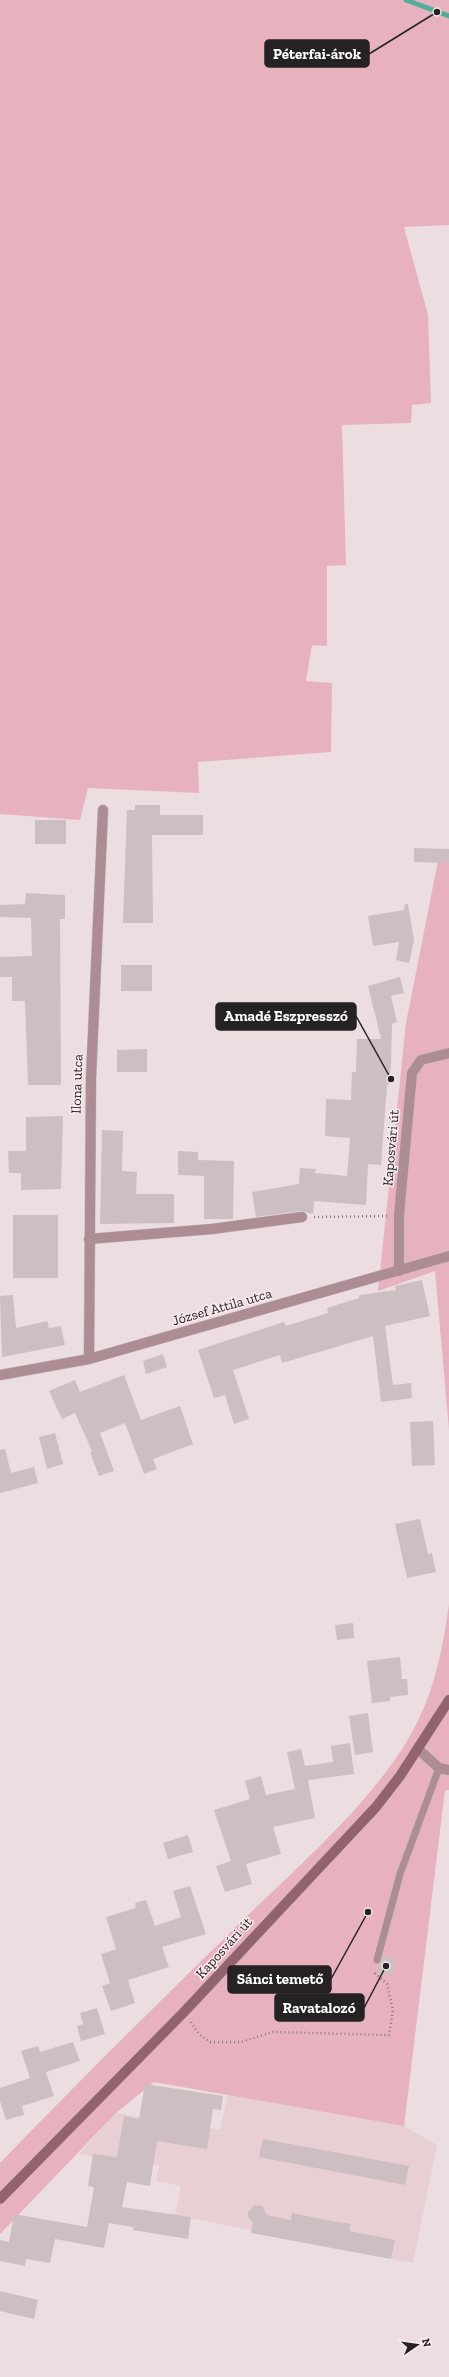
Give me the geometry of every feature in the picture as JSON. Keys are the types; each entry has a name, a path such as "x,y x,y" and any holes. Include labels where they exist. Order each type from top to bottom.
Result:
{"street":[{"name":"Ilona utca","path":"89,1359 91,1078 103,810"},
{"name":"Kaposvári út","path":"399,1271 399,1215 412,1073 421,1060 449,1053"},
{"path":"89,1239 212,1229 302,1217"},
{"name":"József Attila utca","path":"0,1375 89,1359 449,1256"},
{"name":"Kaposvári út","path":"0,2200 185,2011 376,1807 418,1749 449,1700"},
{"path":"418,1749 444,1769"}],"lane":[{"path":"377,1960 400,1874 444,1769"}],"path":[{"path":"302,1217 399,1215"},
{"path":"185,2011 199,2034 210,2042 241,2042 273,2032 388,2035 393,2010 387,1984 375,1973 377,1960"}],"shaded area":[{"path":"0,0 449,0 449,225 404,227 428,315 431,403 412,405 411,423 342,425 346,565 327,566 327,646 312,645 306,681 332,683 331,752 198,762 199,793 88,788 80,820 0,814"},
{"path":"439,856 449,858 449,1430 435,1271 378,1291 406,1023"},
{"path":"449,1604 449,1790 445,1790 404,2126 154,2082 116,2113 0,2234 0,2163 150,2011 328,1838 349,1816 387,1770 414,1729 429,1695 443,1642"},
{"path":"228,2095 404,2126 437,2145 413,2263 175,2215 181,2186 156,2181 159,2165 79,2154 116,2113 220,2130"}],"building":[{"path":"135,805 160,805 160,815 203,815 203,835 152,835 153,923 123,923 127,810 135,810"},
{"path":"35,820 66,820 66,844 35,844"},
{"path":"414,848 449,849 449,863 414,862"},
{"path":"26,893 65,895 65,919 60,919 61,1085 28,1085 25,1001 12,1001 12,977 0,977 0,957 32,956 31,918 0,917 0,905 25,904"},
{"path":"405,904 408,904 414,940 409,963 396,960 399,942 373,946 368,916 404,910"},
{"path":"121,965 152,965 152,991 121,991"},
{"path":"400,977 404,993 391,996 397,1022 392,1024 391,1063 389,1085 387,1085 381,1165 368,1164 366,1205 314,1201 313,1214 301,1211 256,1217 252,1192 299,1184 300,1168 316,1169 315,1173 347,1176 350,1138 325,1136 326,1099 351,1100 352,1072 356,1072 357,1039 381,1039 368,986"},
{"path":"147,1049 147,1072 117,1072 117,1050"},
{"path":"63,1116 61,1189 21,1190 21,1173 9,1173 8,1151 26,1151 26,1117"},
{"path":"102,1130 123,1131 122,1171 137,1172 136,1194 174,1194 174,1223 100,1224"},
{"path":"178,1151 198,1152 198,1160 234,1161 233,1219 204,1219 204,1176 178,1175"},
{"path":"13,1215 58,1215 58,1278 13,1278"},
{"path":"422,1280 430,1316 385,1326 393,1385 411,1383 412,1398 381,1402 373,1336 282,1363 280,1355 233,1370 249,1419 234,1424 225,1395 214,1398 198,1350 284,1322 286,1326 328,1313 327,1308 359,1298 359,1295 396,1290 395,1286"},
{"path":"13,1295 16,1328 47,1321 49,1328 61,1326 65,1345 2,1357 0,1296"},
{"path":"163,1354 167,1367 146,1374 143,1361"},
{"path":"124,1375 141,1420 180,1406 193,1444 153,1459 157,1469 144,1474 125,1423 100,1433 114,1471 99,1476 90,1452 92,1451 75,1413 62,1419 49,1391 75,1380 80,1392"},
{"path":"433,1421 435,1465 412,1466 410,1422"},
{"path":"55,1433 63,1464 47,1469 39,1437"},
{"path":"5,1449 11,1473 34,1467 38,1483 0,1493 0,1450"},
{"path":"420,1519 428,1554 432,1553 436,1572 407,1578 395,1524"},
{"path":"353,1623 354,1638 337,1640 335,1625"},
{"path":"400,1657 402,1679 407,1679 408,1695 390,1697 390,1701 372,1703 367,1661"},
{"path":"368,1713 373,1752 355,1755 349,1716"},
{"path":"350,1743 354,1774 308,1780 315,1818 273,1827 281,1854 246,1864 252,1884 225,1892 216,1866 231,1861 214,1810 250,1799 245,1781 261,1776 266,1795 295,1789 287,1752 301,1749 305,1766 333,1762 331,1746"},
{"path":"188,1835 193,1852 168,1859 163,1843"},
{"path":"190,1886 206,1934 162,1947 169,1967 128,1980 135,2003 111,2011 102,1986 110,1983 101,1954 116,1949 106,1917 136,1908 135,1903 146,1900 155,1926 181,1917 173,1891"},
{"path":"383,1957 395,1959 393,1975 377,1973 378,1965"},
{"path":"97,2008 105,2034 81,2041 77,2026 83,2024 80,2013"},
{"path":"73,2042 80,2061 46,2072 54,2096 22,2106 24,2115 6,2120 0,2101 0,2088 30,2078 21,2051 38,2046 40,2052"},
{"path":"145,2084 223,2096 221,2110 213,2109 207,2149 157,2141 150,2186 127,2182 122,2207 191,2217 188,2239 133,2230 133,2227 109,2223 104,2248 55,2239 50,2263 26,2259 25,2266 0,2261 0,2240 9,2242 14,2214 87,2227 94,2187 88,2186 93,2154 117,2157 124,2116 139,2119"},
{"path":"263,2139 409,2166 405,2185 259,2157"},
{"path":"254,2205 262,2206 267,2215 291,2220 292,2213 351,2224 349,2231 395,2240 391,2259 251,2233 253,2222 248,2217 248,2212"},
{"path":"0,2291 38,2300 34,2319 0,2311"}],"waterway":[{"path":"406,0 449,16"}],"place":[{"name":"Péterfai-árok","path":"437,12"},
{"name":"Amadé Eszpresszó","path":"391,1079"},
{"name":"Sánci temető","path":"368,1912"},
{"name":"Ravatalozó","path":"386,1966"}]}
